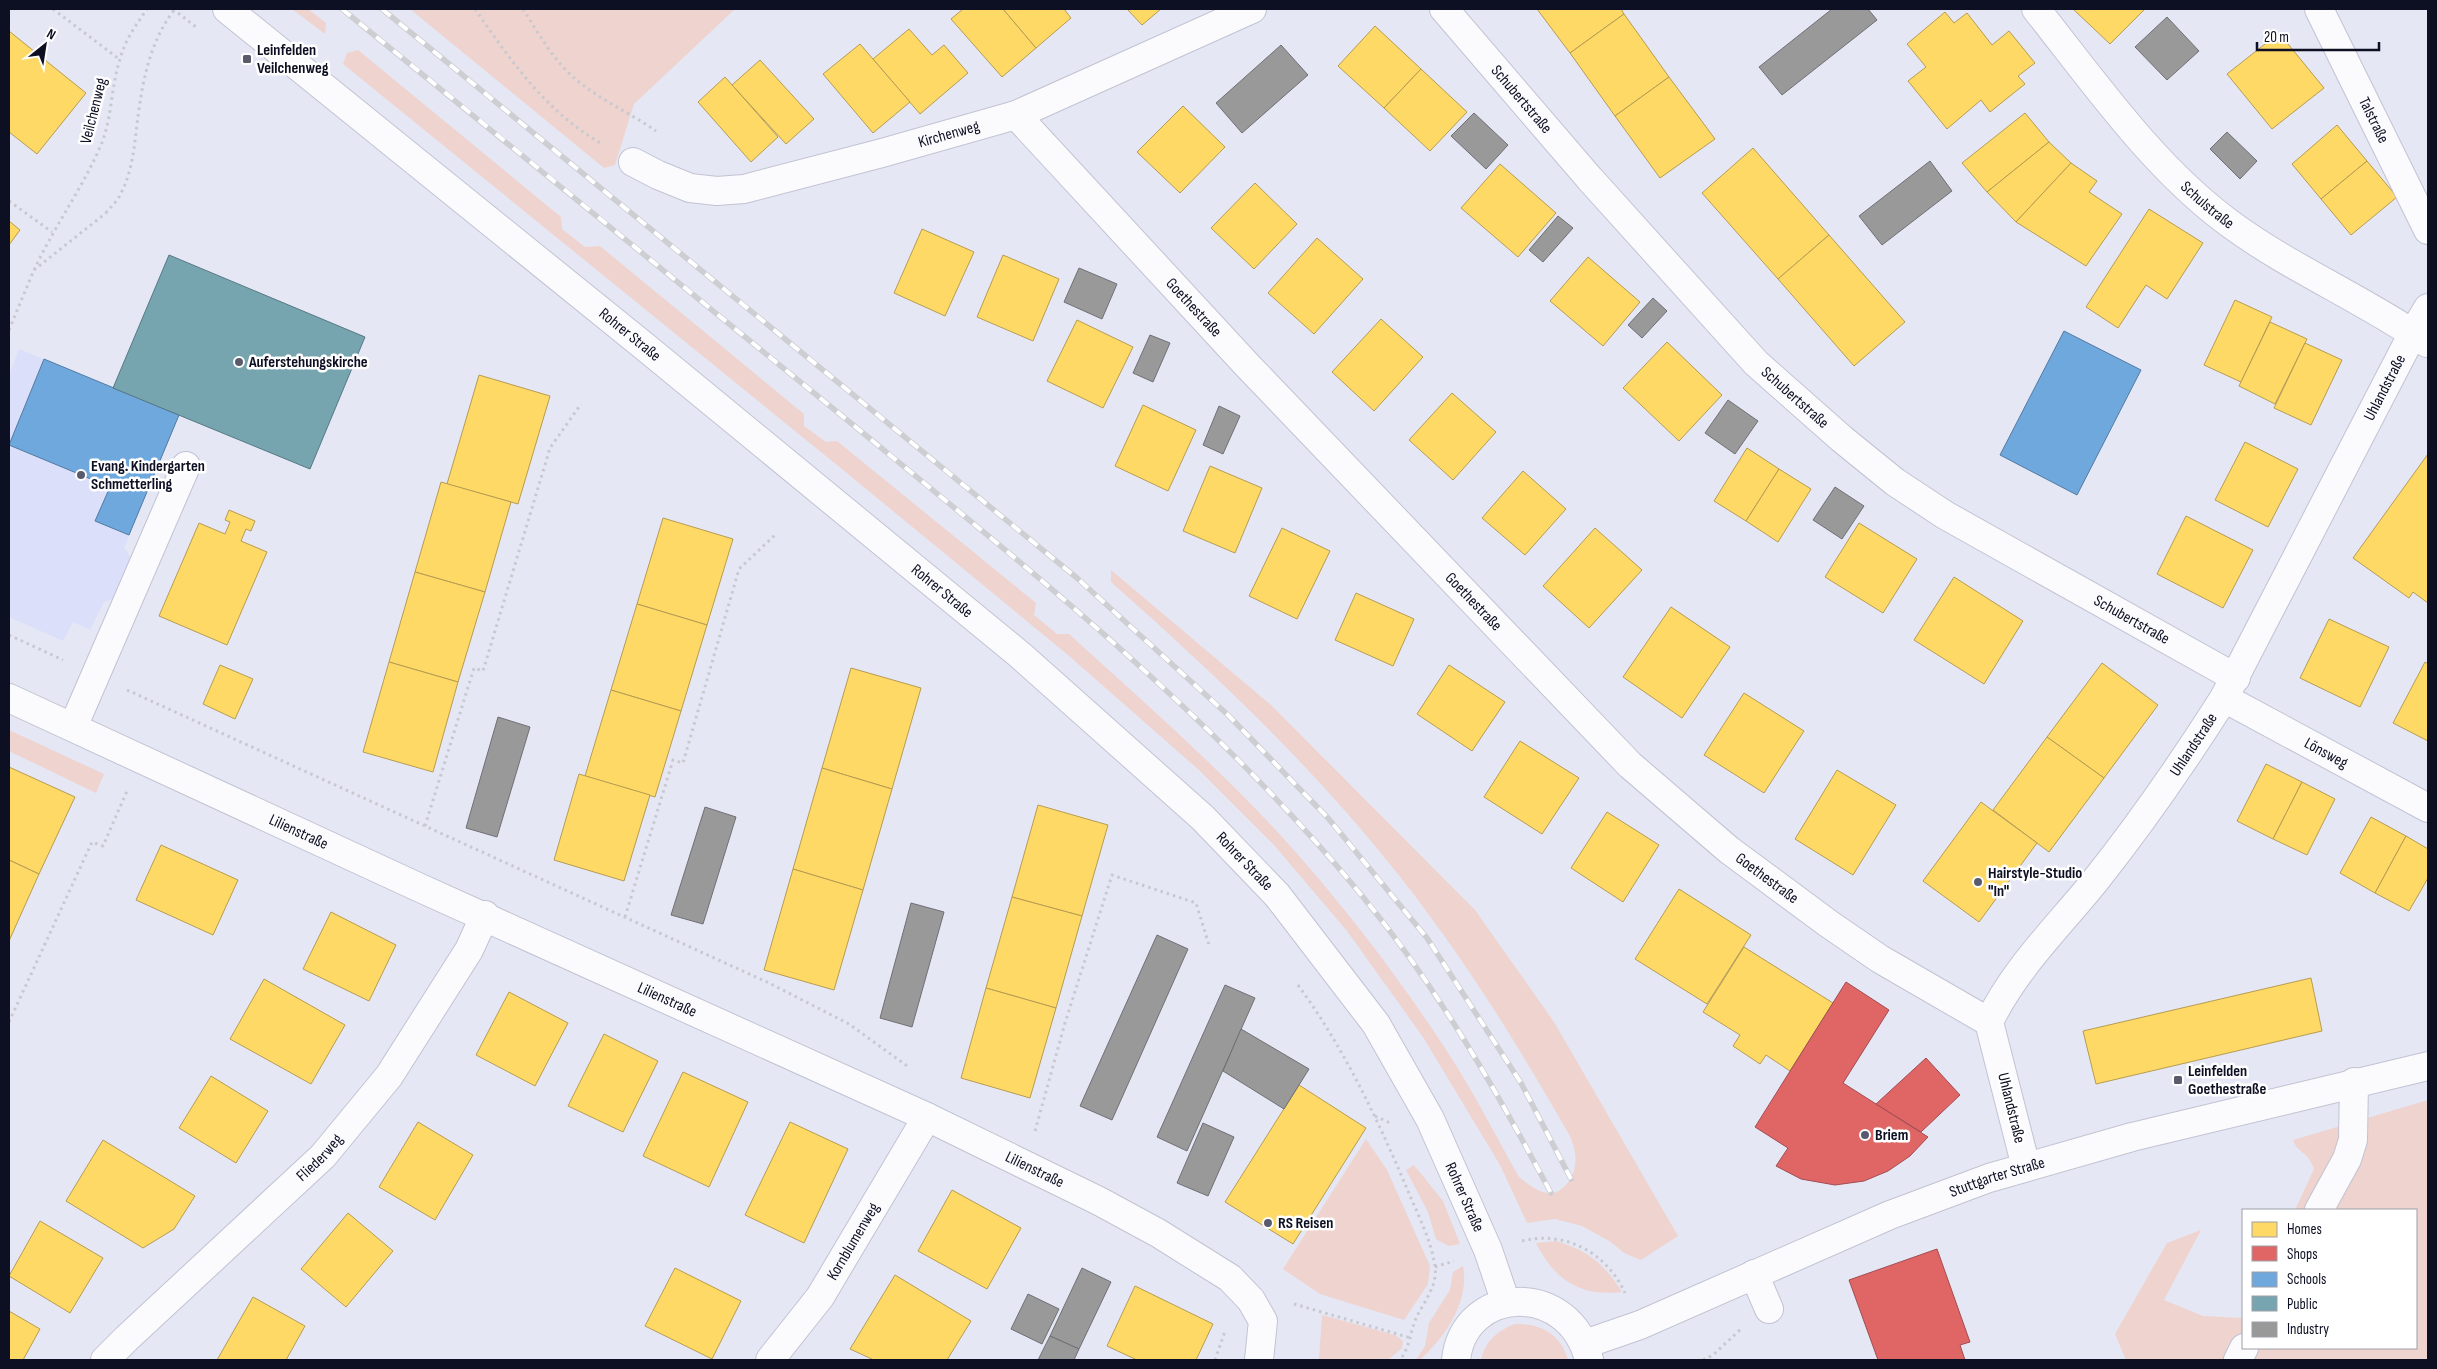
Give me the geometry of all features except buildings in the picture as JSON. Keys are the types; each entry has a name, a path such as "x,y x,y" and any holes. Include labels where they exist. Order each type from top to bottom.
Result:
{"street":[{"name":"Rohrer Straße","path":"227,9 652,352 1012,648 1203,818 1277,895 1376,1024 1430,1119 1488,1250 1506,1304"},
{"name":"Kirchenweg","path":"633,162 690,188 716,191 744,189 882,153 1016,114 1252,9"},
{"name":"Schubertstraße","path":"1444,9 1590,179 1750,356 1842,439 1895,482 1945,515 2230,688"},
{"name":"Schulstraße","path":"2036,9 2156,155 2202,200 2263,247 2421,338"},
{"name":"Talstraße","path":"2318,9 2428,230"},
{"name":"Goethestraße","path":"1016,114 1247,364 1630,765 1708,832 1821,918 1880,959 1989,1022"},
{"name":"Uhlandstraße","path":"2026,1167 1989,1022 2010,984 2147,814 2190,753 2230,688 2421,338 2428,308"},
{"path":"73,727 186,466"},
{"name":"Lönsweg","path":"2230,688 2428,808"},
{"name":"Lilienstraße","path":"9,698 418,887 486,915 928,1117 1099,1201 1158,1233 1230,1278 1251,1300 1263,1321 1259,1360"},
{"name":"Fliederweg","path":"105,1360 126,1338 323,1156 389,1076 469,950 486,915"},
{"name":"Stuttgarter Straße","path":"1456,1360 1457,1349 1468,1329 1484,1312 1506,1304 1530,1302 1553,1309 1572,1324 1587,1352 1640,1325 1754,1274 1932,1199 2026,1167 2132,1137 2354,1082 2428,1066"},
{"path":"2320,1209 2347,1159 2352,1140 2354,1082"},
{"name":"Kornblumenweg","path":"770,1360 820,1297 928,1117"},
{"path":"1754,1274 1769,1309"}],"path":[{"path":"53,9 119,60"},
{"name":"Veilchenweg","path":"9,330 52,232 75,198 102,143 119,60 127,38 147,9"},
{"path":"174,9 204,33"},
{"name":"Veilchenweg","path":"34,270 106,213 119,197 128,176 135,151 145,72 154,44 174,9"},
{"path":"475,9 513,64 536,92 560,115 592,139 633,162"},
{"path":"523,9 557,61 589,89 617,109 641,120 658,133"},
{"path":"9,201 52,232"},
{"path":"425,826 474,668 483,671 550,448 581,404"},
{"path":"625,917 673,760 683,763 738,569 775,536"},
{"path":"9,635 769,984 849,1024 917,1073"},
{"path":"9,1022 92,842 103,846 114,820"},
{"path":"1034,1132 1065,1023 1112,874 1196,903 1210,948"},
{"path":"1297,984 1315,1008 1380,1124 1428,1238 1435,1268 1432,1287 1416,1319 1407,1350 1400,1360"},
{"path":"1026,1128 1043,1136"},
{"path":"1435,1268 1488,1250 1531,1239 1550,1237 1569,1241 1588,1250 1606,1264 1621,1284 1640,1325"},
{"path":"1291,1298 1298,1304"},
{"path":"1215,1360 1223,1333 1251,1300 1298,1304 1411,1338"},
{"path":"1703,1360 1713,1354 1744,1326 1769,1309"}],"shaded area":[{"path":"292,9 308,9 326,23 325,34"},
{"path":"410,9 735,9 634,104 615,165 604,168"},
{"path":"358,50 561,217 562,229 585,247 600,246 804,414 804,426 826,442 837,441 1036,603 1034,615 1057,634 1069,634 1198,752 1272,826 1372,944 1440,1040 1519,1177 1543,1192 1556,1192 1566,1185 1573,1172 1576,1158 1573,1144 1547,1095 1504,1025 1435,922 1353,820 1287,748 1218,680 1111,582 1111,570 1271,705 1475,910 1554,1022 1678,1236 1641,1260 1624,1253 1611,1242 1582,1226 1555,1219 1527,1223 1500,1165 1423,1037 1347,931 1274,845 1199,770 1068,655 343,64 347,53"},
{"name":"Evang. Kindergarten Schmetterling","path":"19,349 179,415 124,548 132,559 113,599 104,602 90,630 73,622 63,641 9,617 9,375"},
{"path":"9,730 104,774 96,793 9,751"},
{"path":"2428,1100 2428,1360 2126,1360 2115,1334 2167,1243 2201,1230 2164,1300 2203,1316 2242,1318 2242,1349 2417,1349 2417,1209 2295,1209 2314,1169 2312,1163 2295,1145 2293,1140"},
{"path":"1366,1139 1387,1170 1430,1266 1428,1284 1404,1320 1320,1294 1283,1269"},
{"path":"1414,1165 1443,1201 1460,1244 1449,1246 1436,1239 1428,1212 1406,1170"},
{"path":"1556,1241 1578,1249 1595,1260 1609,1274 1622,1292 1593,1292 1570,1283 1560,1276 1543,1256 1536,1243"},
{"path":"1463,1266 1463,1292 1454,1318 1429,1351 1420,1360 1416,1360 1425,1346 1429,1323 1450,1290 1453,1272"},
{"path":"1322,1315 1395,1335 1403,1341 1402,1348 1388,1360 1319,1360"},
{"path":"1515,1324 1533,1326 1548,1332 1560,1343 1568,1360 1481,1360 1485,1347 1497,1333"}],"railway":[{"path":"342,9 979,528 1114,643 1180,703 1305,830 1363,897 1390,932 1441,1003 1464,1040 1509,1116 1551,1193"},
{"path":"382,9 1077,578 1228,715 1328,818 1427,938 1521,1083 1571,1179"}],"place":[{"name":"Leinfelden Veilchenweg","path":"247,59"},
{"name":"Auferstehungskirche","path":"239,362"},
{"name":"Evang. Kindergarten Schmetterling","path":"81,475"},
{"name":"Hairstyle-Studio \"In\"","path":"1978,882"},
{"name":"Leinfelden Goethestraße","path":"2178,1080"},
{"name":"Briem","path":"1865,1135"},
{"name":"RS Reisen","path":"1268,1223"}]}
